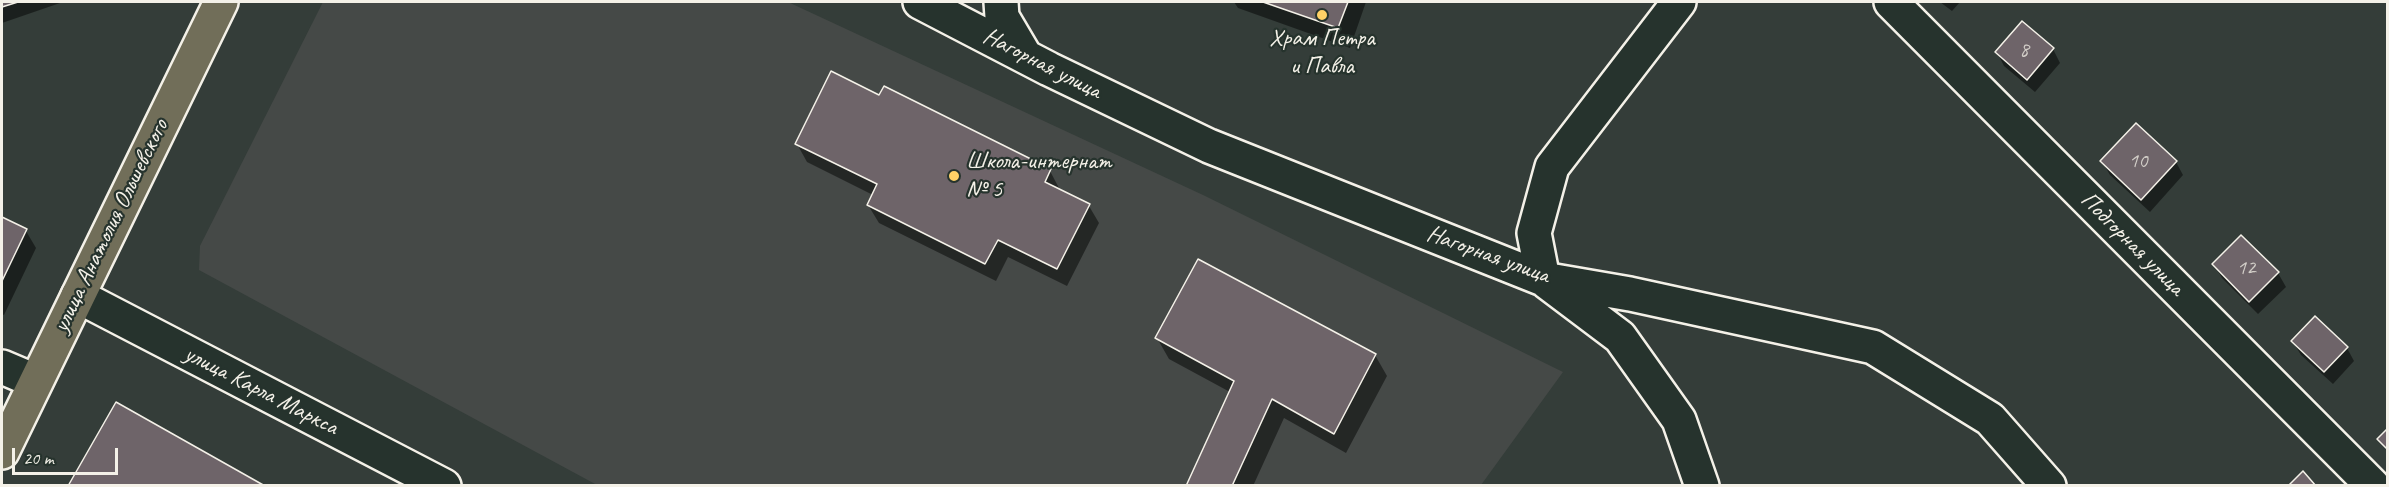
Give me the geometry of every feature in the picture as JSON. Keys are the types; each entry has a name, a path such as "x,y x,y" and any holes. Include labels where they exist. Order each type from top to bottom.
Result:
{"highway":[{"name":"улица Анатолия Ольшевского","path":"2,452 221,2"}],"street":[{"name":"Нагорная улица","path":"920,2 1026,57 1209,146 1544,279 1630,294 1873,347 1990,419 2049,486"},
{"path":"1001,2 1002,17 1026,57"},
{"path":"1679,2 1552,167 1534,233 1544,279 1620,337 1679,420 1702,486"},
{"name":"Подгорная улица","path":"1891,2 2373,486"},
{"name":"улица Карла Маркса","path":"78,296 444,486"},
{"path":"2,367 35,381"}],"shaded area":[{"path":"323,2 788,2 1203,195 1563,372 1481,485 597,485 199,270 200,246"}],"building":[{"path":"2,2 18,2 2,7"},
{"name":"Храм Петра и Павла","path":"1263,2 1348,2 1338,28"},
{"path":"2022,21 2054,48 2027,80 1995,52"},
{"name":"Школа-интернат № 5","path":"831,71 879,95 884,86 1051,169 1045,182 1090,204 1057,269 998,240 985,264 867,205 877,184 795,144"},
{"path":"2136,123 2177,161 2141,200 2100,161"},
{"path":"2,217 27,229 2,281"},
{"path":"2241,235 2279,272 2249,302 2212,264"},
{"path":"1198,259 1376,354 1334,434 1272,399 1232,486 1186,486 1234,381 1155,338"},
{"path":"2315,316 2348,347 2324,372 2291,341"},
{"path":"116,402 265,486 68,486"},
{"path":"2388,428 2388,450 2377,439"},
{"path":"2303,471 2316,486 2288,486"}],"place":[{"name":"Храм Петра и Павла","path":"1322,15"},
{"name":"Школа-интернат № 5","path":"954,176"}]}
